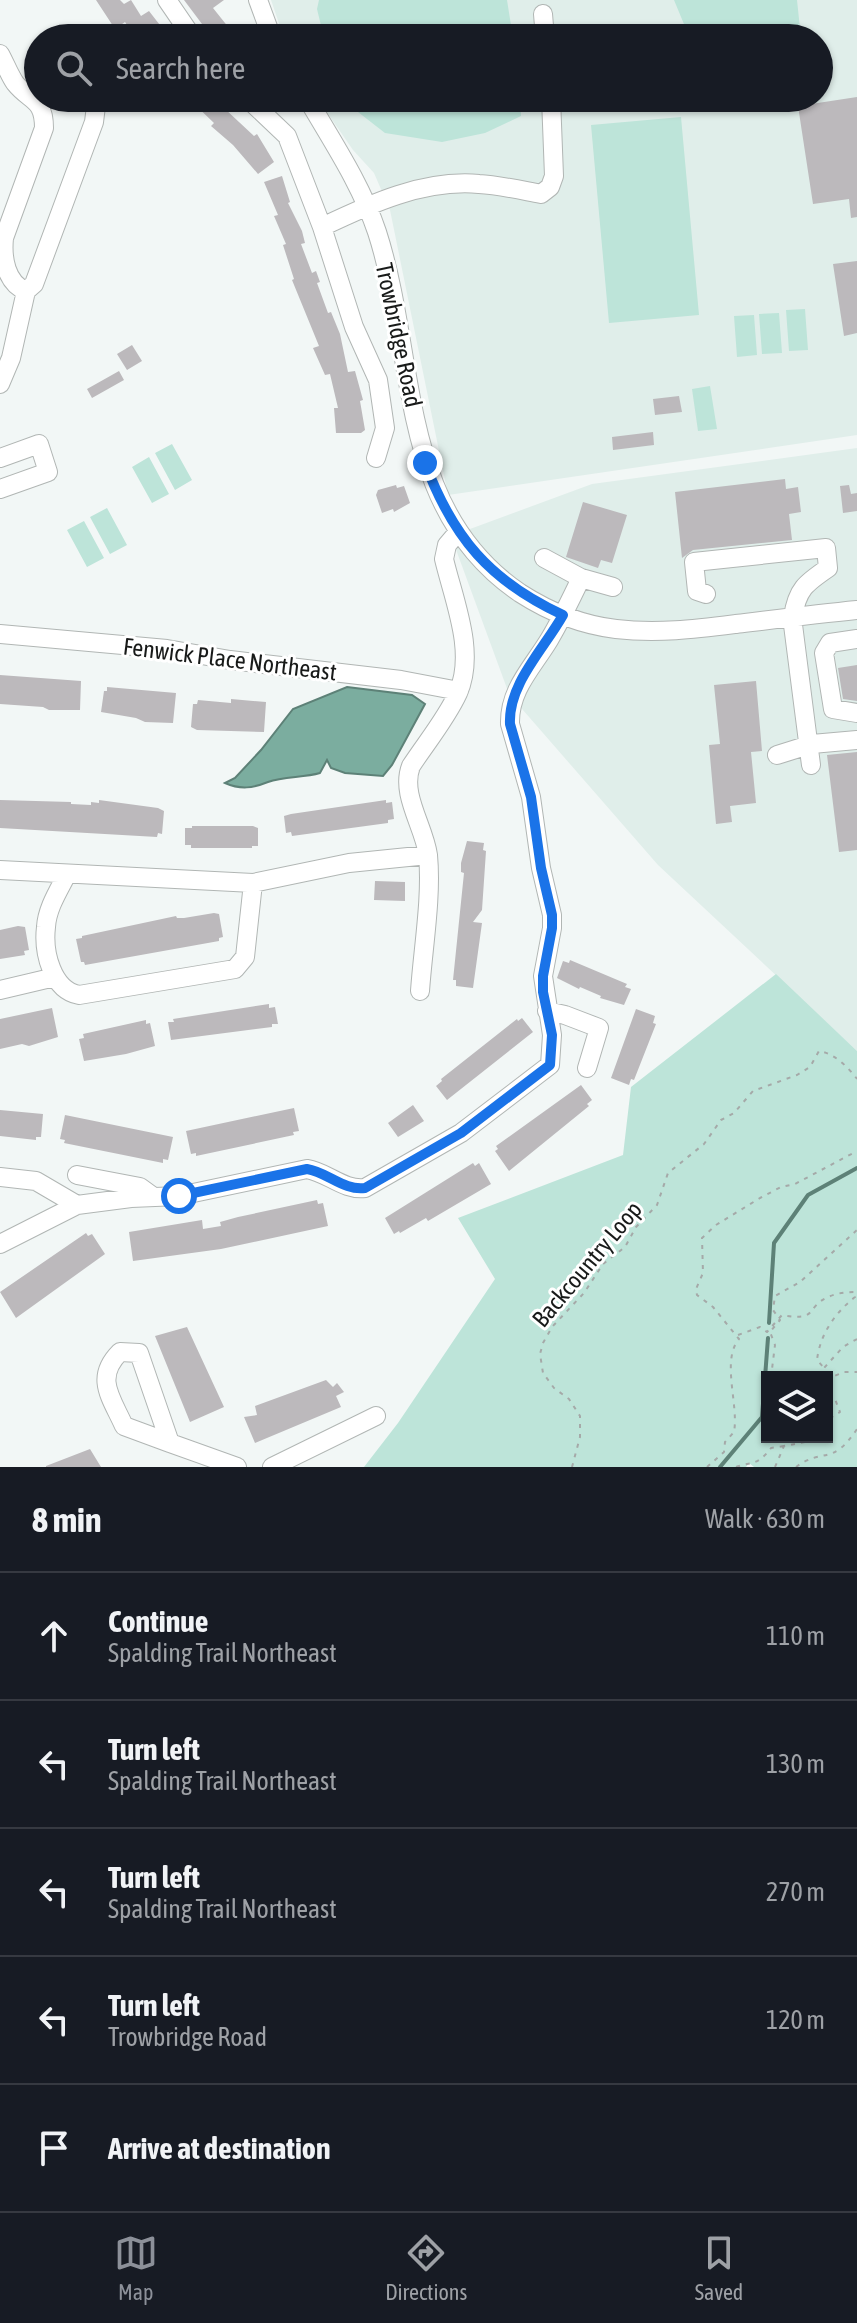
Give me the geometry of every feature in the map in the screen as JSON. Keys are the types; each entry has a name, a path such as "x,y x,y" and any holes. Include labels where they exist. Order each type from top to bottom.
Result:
{"street":[{"path":"167,0 183,24"},
{"path":"258,0 267,24"},
{"path":"543,14 544,24"},
{"path":"0,54 16,84 24,90"},
{"path":"16,84 24,83"},
{"path":"26,291 17,287 2,255 4,238 44,128 44,112"},
{"path":"0,384 11,358 26,291 34,284 95,112"},
{"path":"262,112 287,136 322,227 354,327 378,380 385,428 376,458"},
{"name":"Trowbridge Road","path":"315,112 367,205 384,258 425,463 439,500 479,559 532,601 563,615 613,629 654,632 794,611 857,610"},
{"path":"322,227 367,205 449,183 479,184 541,194 550,187 554,176 552,112"},
{"path":"0,458 39,444 48,472 0,489"},
{"path":"420,991 428,855 406,778 459,691 465,670 465,648 444,559 447,545 458,532"},
{"path":"706,594 697,591 694,562 826,548 828,568 808,582 794,611"},
{"path":"544,558 581,578 613,587"},
{"path":"0,1244 77,1205 179,1196 307,1169 316,1170 351,1188 365,1188 461,1133 550,1065 552,1035 543,976 552,915 541,868 531,797 509,712 517,687 563,615 581,578"},
{"path":"782,584 791,588 811,765"},
{"name":"Fenwick Place Northeast","path":"0,634 167,649 230,660 401,680 459,691"},
{"path":"857,639 830,643 824,653 833,709 857,713"},
{"path":"777,755 809,745 857,740"},
{"path":"0,870 253,883 349,863 428,855"},
{"path":"67,874 51,906 46,926 46,946 55,977 62,988 79,995 235,969 245,957 253,883"},
{"path":"0,990 55,977"},
{"path":"547,1011 599,1028 587,1068"},
{"path":"77,1175 140,1187 153,1197"},
{"path":"0,1177 36,1181 77,1205"},
{"path":"170,1443 139,1353 120,1352 109,1363 104,1381 124,1426 170,1443 235,1467"},
{"path":"272,1467 376,1416"}],"path":[{"name":"Backcountry Loop","path":"572,1467 580,1437 580,1416 569,1399 554,1388 543,1373 540,1354 552,1327 584,1293 610,1256 625,1247 636,1227 657,1205 668,1173 704,1144 721,1120 734,1113 753,1091 797,1075 810,1067 819,1051 825,1051 857,1079"},
{"path":"738,1335 721,1321 706,1300 697,1295 696,1289 703,1273 702,1238 716,1225 760,1198 781,1187 795,1184 857,1151"},
{"path":"780,1319 773,1310 775,1296 800,1282 857,1230"},
{"path":"707,1467 724,1452 725,1442 734,1432 736,1407 731,1384 732,1346 738,1335 760,1327 767,1332 782,1315 799,1318 811,1315 825,1298 855,1292 855,1297 840,1309 819,1344 817,1360 832,1377 844,1372 857,1372"},
{"path":"773,1371 775,1345 770,1332 780,1319"},
{"path":"824,1368 843,1347 857,1339"},
{"path":"833,1399 840,1412 833,1416"},
{"path":"796,1467 816,1458 833,1456 847,1446 857,1429"},
{"path":"775,1467 786,1443"},
{"path":"736,1467 761,1461 771,1448 800,1443"}],"shaded area":[{"path":"271,0 857,0 857,435 448,495 390,210 374,173 353,150 327,112 833,112 833,24 279,24"},
{"path":"319,0 507,0 511,24 321,24 317,9"},
{"path":"674,0 797,0 800,24 684,24"},
{"path":"358,112 521,112 521,116 485,133 442,142 385,133"},
{"path":"681,117 699,315 609,323 591,125"},
{"path":"805,309 808,350 789,351 786,310"},
{"path":"779,313 782,353 762,354 759,314"},
{"path":"754,315 757,355 737,357 734,316"},
{"path":"710,386 717,429 698,431 692,389"},
{"path":"172,444 192,480 175,490 155,453"},
{"path":"857,448 857,1051 658,865 509,694 451,536 592,484"},
{"path":"149,457 169,494 152,503 132,467"},
{"path":"107,508 127,545 110,554 90,517"},
{"path":"84,521 104,558 87,567 67,530"},
{"path":"347,687 412,695 425,704 383,776 345,773 331,768 327,760 320,773 314,775 247,787 225,783 235,778 261,750 293,709"},
{"path":"776,974 857,1051 857,1467 754,1467 749,1463 746,1467 364,1467 398,1423 495,1279 458,1218 623,1155 631,1087"}],"building":[{"path":"96,0 120,0 124,4 131,0 141,16 149,11 159,24 125,22 112,24"},
{"path":"184,0 224,0 213,8 226,24 202,24"},
{"path":"857,97 857,217 851,218 849,199 813,204 799,112 833,112 833,101"},
{"path":"203,112 228,112 254,136 257,134 274,162 258,174 233,145 211,126 214,123"},
{"path":"282,176 288,203 302,231 305,243 301,244 312,273 316,271 328,313 331,312 340,334 348,372 355,371 363,400 360,401 365,430 361,433 336,433 334,408 338,408 330,374 325,375 313,348 319,346 292,280 283,245 286,244 274,216 278,215 264,182"},
{"path":"857,261 857,333 844,336 833,264"},
{"path":"132,345 142,361 127,370 117,354"},
{"path":"119,371 124,380 92,398 87,389"},
{"path":"679,396 682,412 655,415 653,399"},
{"path":"653,432 654,445 613,450 612,437"},
{"path":"785,479 786,489 798,487 801,512 789,514 792,540 693,550 682,558 675,492"},
{"path":"396,485 397,488 404,486 410,503 394,512 393,509 382,513 376,495 378,490"},
{"path":"849,485 851,494 857,493 857,511 843,513 840,486"},
{"path":"583,502 627,515 612,563 601,560 598,568 566,557"},
{"path":"857,665 857,701 843,699 838,668"},
{"path":"0,675 81,681 80,710 0,704"},
{"path":"756,681 762,751 751,752 756,803 730,806 732,822 716,824 709,745 720,744 714,685"},
{"path":"107,687 176,693 173,723 145,722 101,712"},
{"path":"231,699 266,702 264,732 197,730 191,727 193,704 197,704 198,700 231,703"},
{"path":"857,752 857,850 839,852 827,755"},
{"path":"0,800 91,805 91,802 99,803 99,800 158,808 164,811 162,834 158,833 157,837 0,828"},
{"path":"386,800 386,803 392,802 394,819 388,820 388,823 292,836 291,832 286,833 284,816"},
{"path":"253,826 258,828 258,846 191,848 191,845 185,845 185,828"},
{"path":"467,841 484,843 483,850 486,851 482,910 473,922 482,923 473,988 456,986 456,980 453,980 464,873 461,872 461,863"},
{"path":"375,881 405,882 405,901 374,900"},
{"path":"219,914 223,937 219,941 85,965 81,962 76,939 82,936 176,916 184,918"},
{"path":"25,927 29,950 24,951 25,955 0,959 0,930"},
{"path":"570,960 627,984 625,987 631,989 624,1005 600,998 557,978 563,961 569,963"},
{"path":"269,1004 269,1008 275,1007 278,1024 272,1024 272,1027 171,1040 168,1022 174,1022 173,1019"},
{"path":"52,1008 58,1037 29,1046 22,1044 0,1049 0,1019"},
{"path":"636,1009 655,1016 653,1023 656,1024 634,1080 631,1079 629,1085 611,1078"},
{"path":"522,1018 533,1032 447,1100 436,1086 441,1079"},
{"path":"146,1020 146,1024 150,1023 155,1046 84,1061 79,1039 84,1038 83,1034"},
{"path":"581,1085 592,1100 587,1104 589,1106 509,1171 495,1151 498,1149 496,1146"},
{"path":"413,1105 424,1121 398,1137 388,1123"},
{"path":"294,1108 299,1131 293,1132 294,1135 196,1156 196,1153 191,1154 186,1131"},
{"path":"0,1110 43,1114 41,1137 36,1137 36,1140 0,1136"},
{"path":"65,1115 173,1137 168,1160 163,1159 163,1163 64,1143 65,1140 60,1139"},
{"path":"473,1163 475,1166 479,1163 491,1184 428,1221 426,1218 394,1234 385,1218"},
{"path":"317,1200 318,1204 323,1203 328,1226 221,1249 133,1261 129,1232 202,1220 203,1229 221,1226 220,1222 238,1217"},
{"path":"86,1233 88,1236 92,1234 105,1254 16,1318 0,1292"},
{"path":"187,1327 224,1407 190,1422 155,1336"},
{"path":"326,1380 333,1387 337,1383 344,1392 336,1396 341,1407 255,1443 244,1417 257,1415 255,1406"},
{"path":"90,1449 101,1467 46,1467 46,1466"}],"waterway":[{"path":"769,1323 774,1243 808,1195 857,1168"},
{"path":"720,1467 762,1417 768,1338"}],"route":[{"path":"179,1196 307,1169 316,1170 351,1188 365,1188 461,1133 550,1065 552,1035 543,992 543,976 552,915 541,868 531,797 509,712 517,687 563,615 532,601 479,559 439,500 425,463"}]}
